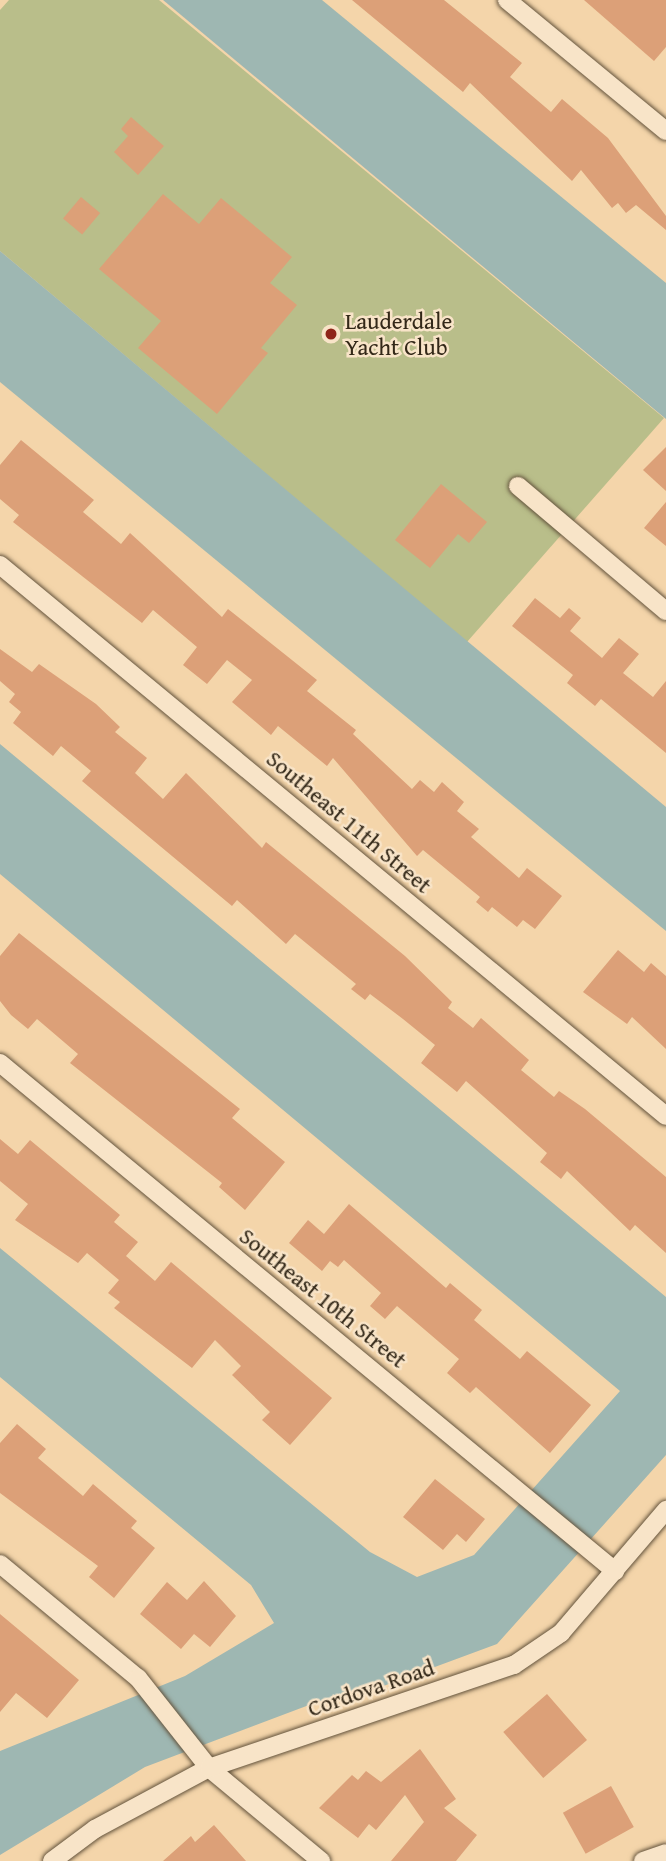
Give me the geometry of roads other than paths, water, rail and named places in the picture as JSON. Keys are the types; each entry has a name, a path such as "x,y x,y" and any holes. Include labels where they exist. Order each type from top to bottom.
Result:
{"street":[{"path":"507,0 666,131"},
{"path":"518,486 666,611"},
{"name":"Southeast 11th Street","path":"0,565 666,1116"},
{"name":"Southeast 10th Street","path":"0,1063 615,1571"},
{"name":"Cordova Road","path":"52,1861 95,1829 209,1768 514,1665 561,1633 666,1510"},
{"path":"0,1564 138,1678 209,1768 321,1861"},
{"path":"643,1861 666,1853"}],"water":[{"path":"163,0 322,0 666,283 666,419"},
{"path":"0,251 666,807 666,931 0,382"},
{"path":"0,744 666,1297 666,1455 497,1644 378,1688 317,1702 145,1767 0,1855 0,1751 185,1676 274,1623 251,1585 0,1377 0,1248 370,1552 417,1577 474,1555 620,1391 0,874"}],"place":[{"name":"Lauderdale Yacht Club","path":"331,334"}]}
